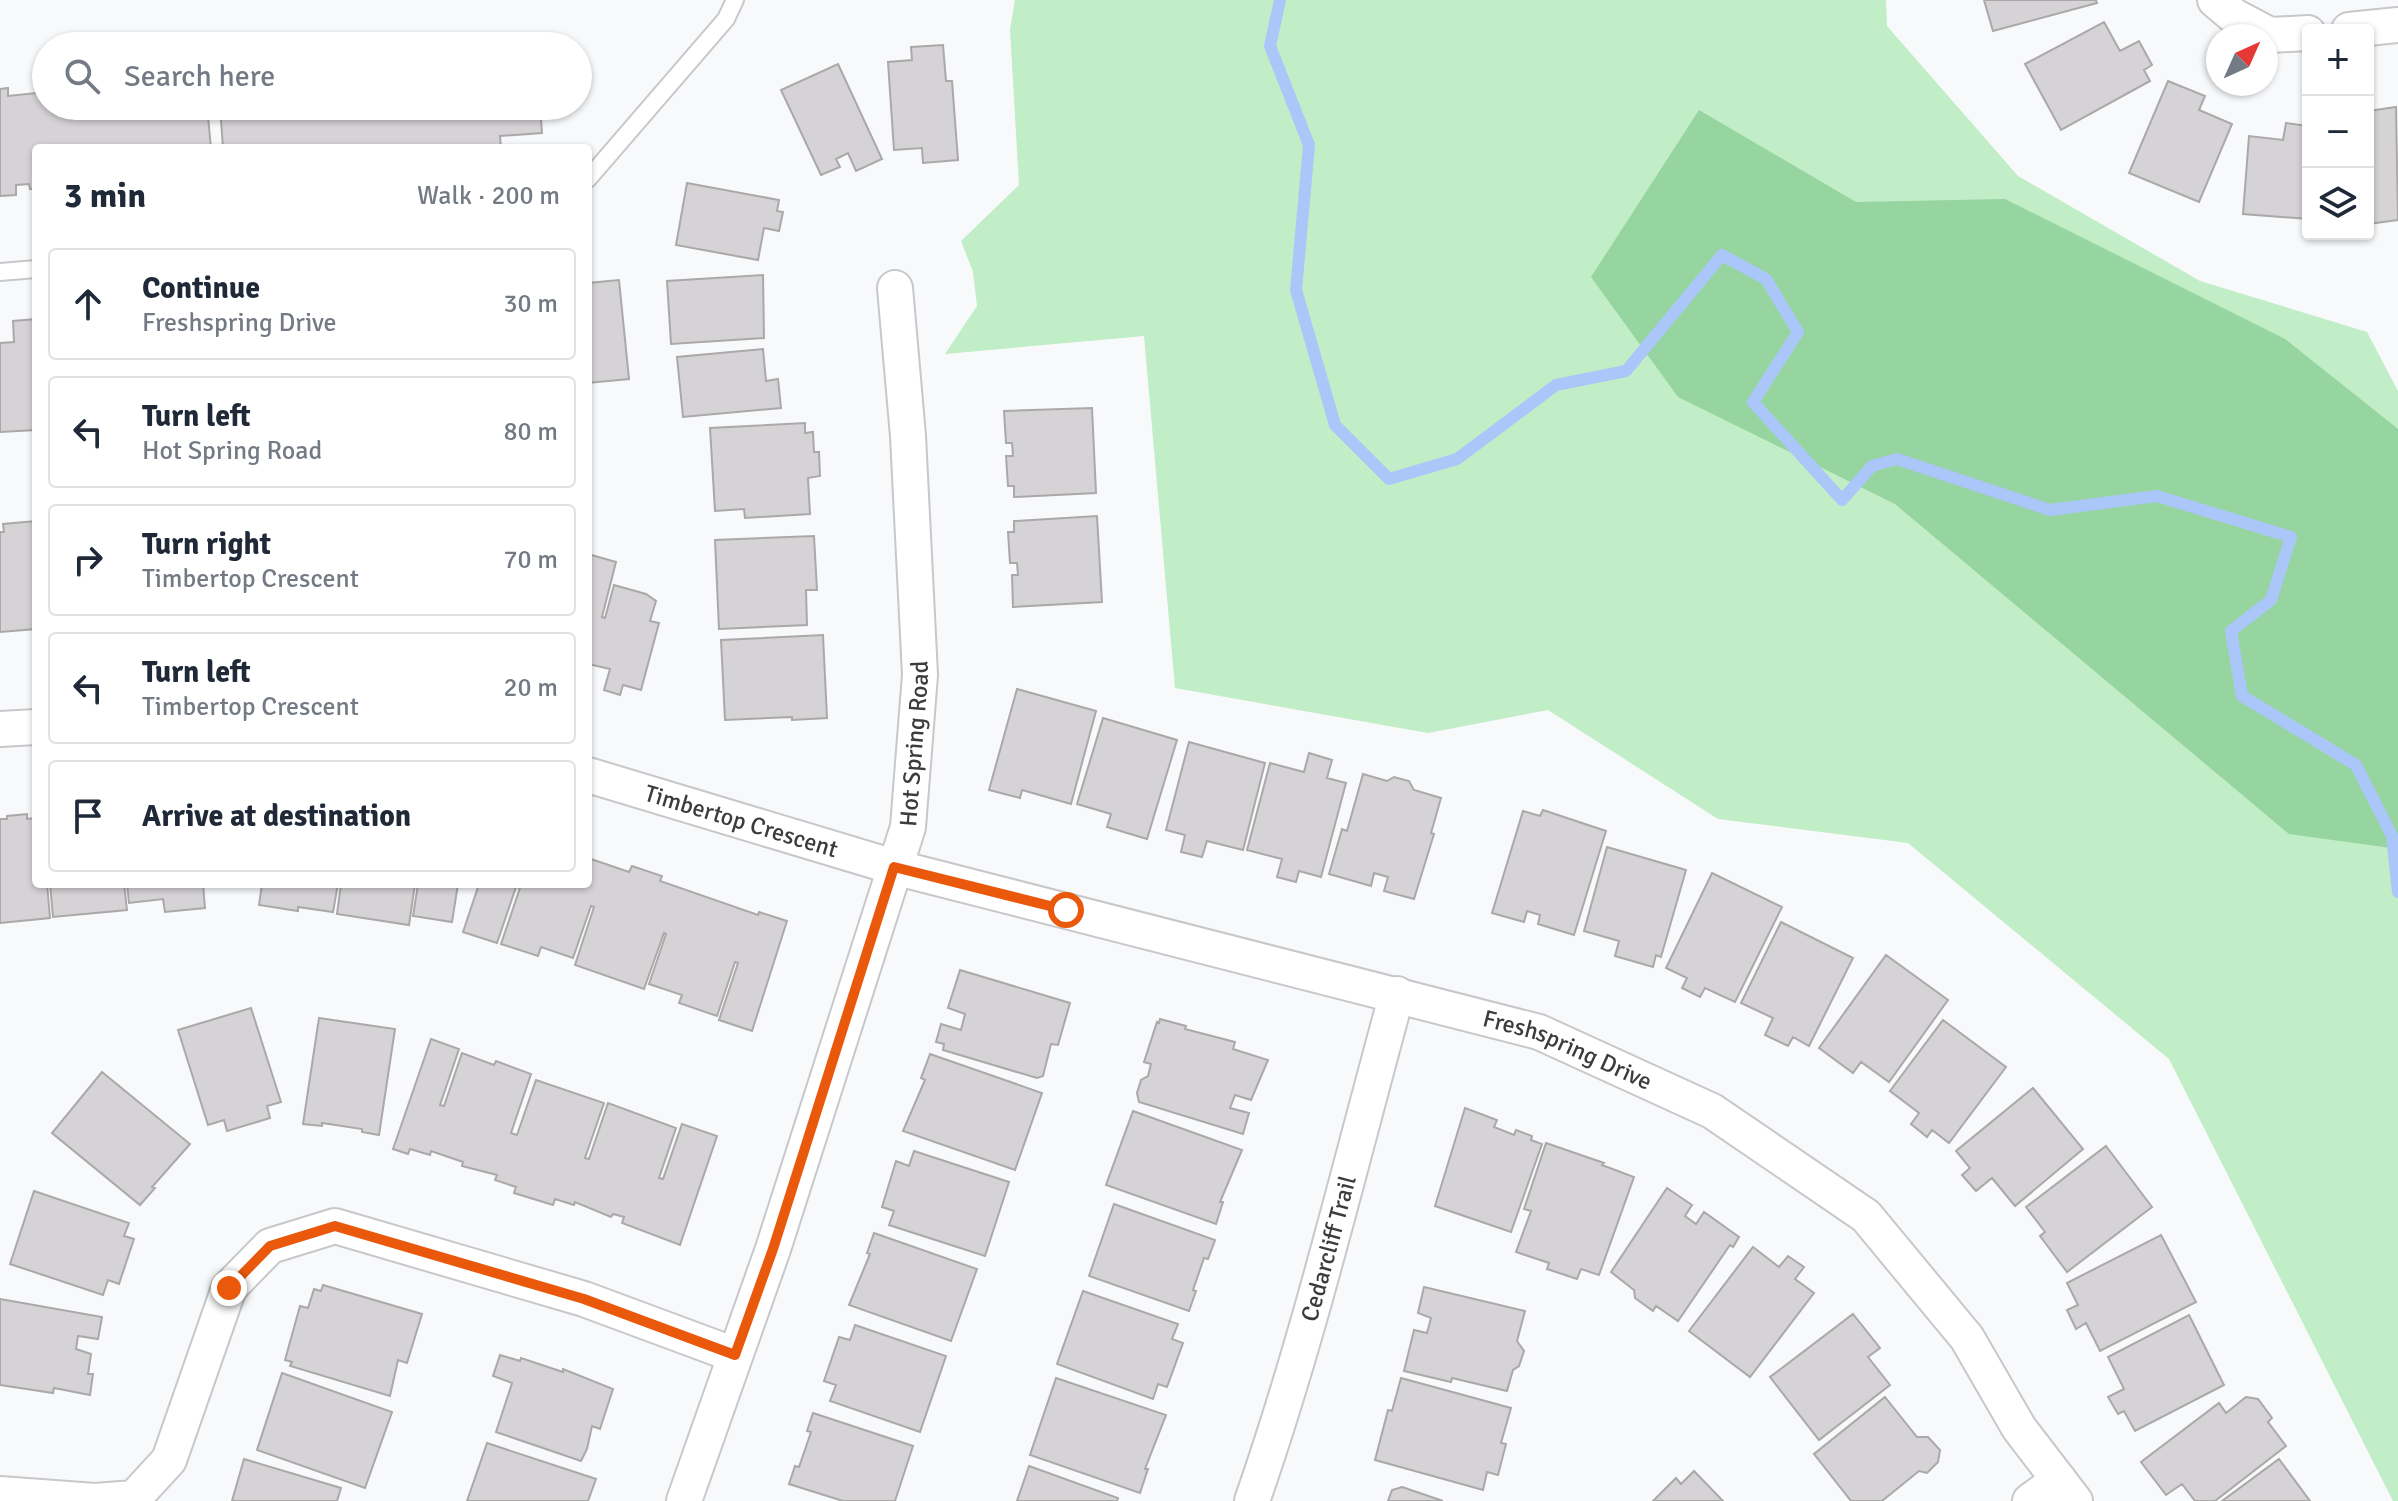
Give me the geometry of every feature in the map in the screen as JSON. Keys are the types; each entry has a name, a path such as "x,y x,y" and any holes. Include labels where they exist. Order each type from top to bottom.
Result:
{"street":[{"path":"2215,0 2234,16 2270,35 2302,33"},
{"path":"2374,27 2398,25"},
{"name":"Hot Spring Road","path":"684,1501 773,1249 908,827 920,675 908,436 895,288"},
{"path":"0,729 32,727"},
{"name":"Timbertop Crescent","path":"592,776 894,867"},
{"name":"Freshspring Drive","path":"894,867 1539,1032 1712,1111 1866,1216 1967,1338 2019,1428 2067,1490"},
{"name":"Cedarcliff Trail","path":"1252,1501 1316,1301 1397,994"},
{"path":"0,1494 95,1501 134,1498 169,1460 229,1288 270,1246 335,1226 584,1299 735,1355"},
{"path":"2030,1501 2067,1490"}],"lane":[{"path":"592,174 726,19 735,0"},
{"path":"0,272 32,269"}],"green space":[{"path":"1015,0 1886,0 1887,26 2018,176 2200,281 2367,332 2398,391 2398,1501 2393,1501 2169,1059 1908,843 1718,819 1548,710 1428,733 1175,688 1144,336 945,354 977,306 973,272 961,241 1019,185 1010,29"},
{"path":"1699,110 1856,202 2005,199 2285,339 2398,429 2398,849 2289,834 1895,504 1678,397 1591,277"}],"building":[{"path":"1984,0 2096,0 2097,3 1993,31"},
{"path":"2104,22 2120,51 2139,41 2152,65 2144,70 2150,81 2061,130 2025,64"},
{"path":"943,45 946,81 952,81 958,160 923,163 922,148 894,150 888,62 912,60 911,47"},
{"path":"838,64 882,159 856,171 848,153 836,159 840,167 821,175 781,90"},
{"path":"2168,81 2205,96 2199,110 2232,124 2199,202 2129,173"},
{"path":"8,88 8,96 32,93 32,120 208,120 211,144 32,144 32,189 29,184 16,185 16,195 0,196 0,89"},
{"path":"2396,107 2398,220 2374,223 2374,168 2374,110"},
{"path":"221,120 541,120 542,133 500,136 501,144 223,144"},
{"path":"2286,123 2302,125 2302,219 2243,214 2249,136 2283,140"},
{"path":"687,183 779,200 777,211 783,212 779,231 764,228 758,260 676,245"},
{"path":"763,275 764,338 671,344 667,281"},
{"path":"619,280 629,379 592,383 592,283"},
{"path":"32,319 32,430 0,432 0,343 14,342 13,321"},
{"path":"763,349 766,381 778,379 781,408 683,417 677,357"},
{"path":"1092,408 1096,493 1014,497 1014,486 1008,486 1006,456 1013,456 1012,443 1006,443 1004,411"},
{"path":"805,423 805,433 813,432 814,452 819,452 820,476 808,478 810,514 745,518 744,509 715,511 710,428"},
{"path":"1097,516 1102,602 1013,607 1012,575 1018,575 1017,563 1010,563 1008,532 1014,532 1014,521"},
{"path":"32,521 32,629 0,632 0,532 4,532 3,524"},
{"path":"814,536 817,590 806,590 807,625 719,629 715,540"},
{"path":"592,555 616,562 602,617 605,618 614,585 646,594 656,601 650,621 659,623 641,690 623,685 620,695 604,690 610,669 592,665"},
{"path":"823,635 827,718 725,720 721,640"},
{"path":"1017,689 1096,711 1071,804 1022,790 1020,798 989,790"},
{"path":"1103,718 1177,740 1147,839 1107,827 1111,814 1077,804"},
{"path":"1189,742 1265,763 1243,850 1207,841 1202,857 1181,852 1185,835 1166,830"},
{"path":"1309,753 1332,760 1327,778 1346,783 1321,877 1299,871 1296,882 1277,877 1282,859 1247,850 1270,763 1304,772"},
{"path":"1363,774 1387,781 1394,777 1409,781 1414,790 1441,798 1431,833 1434,834 1414,899 1384,891 1388,877 1374,873 1371,886 1329,874 1342,829 1347,831"},
{"path":"1543,810 1606,831 1574,935 1538,924 1540,915 1527,911 1524,922 1492,913 1523,811 1540,816"},
{"path":"27,814 27,819 32,818 32,888 47,888 50,918 0,923 0,819 7,819 7,816"},
{"path":"1607,847 1686,870 1661,957 1656,955 1653,967 1615,956 1619,941 1584,931"},
{"path":"592,859 629,872 632,866 662,876 660,881 758,915 759,912 787,921 752,1031 719,1020 738,963 735,962 717,1016 679,1003 682,995 649,984 664,933 644,989 575,965 594,907 591,906 573,958 541,947 538,956 501,944 520,888 592,888"},
{"path":"1712,873 1782,907 1735,1002 1705,988 1700,997 1682,988 1687,978 1666,968"},
{"path":"50,888 124,888 127,910 53,917"},
{"path":"127,888 203,888 205,908 165,912 163,899 129,903"},
{"path":"261,888 337,888 333,912 259,905"},
{"path":"340,888 414,888 409,925 337,914"},
{"path":"417,888 457,888 452,922 413,916"},
{"path":"478,888 516,888 497,943 463,932"},
{"path":"1781,922 1853,958 1809,1046 1793,1037 1788,1046 1765,1035 1773,1018 1741,1003"},
{"path":"1886,955 1948,1000 1889,1082 1861,1062 1853,1073 1819,1048"},
{"path":"960,970 1070,1003 1058,1045 1051,1044 1043,1076 1037,1078 943,1050 944,1044 936,1042 941,1024 961,1030 965,1014 948,1008"},
{"path":"251,1008 281,1102 267,1106 270,1118 227,1131 224,1120 208,1125 178,1030"},
{"path":"319,1018 395,1029 379,1135 322,1123 322,1126 303,1124"},
{"path":"1160,1019 1235,1042 1233,1049 1268,1060 1251,1100 1235,1095 1230,1108 1249,1113 1243,1134 1139,1102 1137,1093 1141,1080 1148,1076 1151,1064 1144,1062"},
{"path":"1943,1020 2006,1067 1949,1143 1932,1130 1927,1137 1911,1124 1919,1113 1890,1091"},
{"path":"431,1039 459,1049 440,1105 444,1106 462,1053 531,1074 511,1133 517,1135 536,1080 604,1103 585,1158 589,1159 608,1103 676,1128 659,1178 663,1179 682,1124 717,1136 680,1245 622,1223 624,1217 613,1214 611,1217 575,1202 574,1205 555,1199 553,1205 514,1193 516,1187 495,1180 497,1175 462,1166 463,1162 431,1151 430,1155 410,1149 408,1154 393,1149"},
{"path":"930,1054 1042,1093 1015,1170 903,1131 925,1080 921,1078"},
{"path":"102,1072 190,1144 140,1205 52,1133"},
{"path":"2033,1088 2083,1149 2015,1206 1992,1178 1976,1191 1962,1175 1970,1168 1956,1151"},
{"path":"1465,1108 1497,1120 1494,1127 1514,1135 1516,1130 1542,1144 1511,1232 1435,1206"},
{"path":"1133,1111 1242,1150 1220,1202 1223,1202 1216,1224 1106,1185"},
{"path":"1546,1143 1634,1177 1599,1275 1581,1269 1577,1279 1547,1269 1549,1263 1516,1252 1531,1211 1524,1209"},
{"path":"2106,1146 2152,1207 2067,1272 2040,1236 2045,1232 2026,1207"},
{"path":"914,1151 1009,1182 985,1256 889,1225 894,1211 882,1207 896,1161 909,1166"},
{"path":"1667,1188 1692,1205 1685,1216 1696,1224 1704,1212 1739,1237 1733,1247 1730,1245 1678,1321 1656,1306 1653,1311 1635,1298 1634,1290 1611,1272"},
{"path":"34,1191 129,1223 124,1236 134,1239 119,1284 108,1280 103,1295 10,1264"},
{"path":"1114,1204 1215,1240 1208,1259 1204,1258 1189,1311 1089,1276"},
{"path":"874,1233 977,1269 951,1341 849,1305 870,1254 867,1253"},
{"path":"2161,1235 2196,1302 2100,1351 2086,1323 2076,1329 2067,1310 2078,1305 2067,1283"},
{"path":"1753,1247 1779,1267 1788,1256 1804,1267 1795,1279 1814,1293 1750,1377 1689,1331"},
{"path":"323,1285 422,1314 407,1363 398,1360 390,1396 290,1366 292,1362 285,1360 300,1306 308,1308 314,1289 321,1291"},
{"path":"1424,1287 1525,1311 1517,1341 1524,1351 1519,1366 1513,1370 1507,1391 1404,1371 1414,1330 1427,1333 1431,1318 1418,1313"},
{"path":"1083,1291 1178,1324 1172,1339 1183,1343 1167,1387 1158,1384 1153,1399 1057,1364"},
{"path":"0,1299 102,1317 98,1339 78,1336 76,1349 91,1354 88,1374 93,1374 90,1395 54,1388 53,1393 0,1385"},
{"path":"1853,1314 1880,1348 1868,1357 1890,1385 1819,1440 1770,1377"},
{"path":"2189,1315 2224,1385 2135,1431 2124,1411 2118,1414 2108,1397 2124,1389 2108,1357"},
{"path":"855,1325 946,1356 920,1432 830,1401 836,1385 824,1381 839,1337 850,1340"},
{"path":"500,1355 520,1361 521,1358 563,1372 563,1369 613,1389 600,1429 592,1426 581,1461 496,1432 512,1383 493,1376"},
{"path":"282,1373 392,1412 365,1488 257,1450"},
{"path":"1056,1378 1166,1415 1145,1469 1148,1469 1140,1493 1030,1455"},
{"path":"1401,1378 1511,1408 1501,1443 1506,1444 1498,1475 1487,1472 1483,1490 1375,1460 1388,1410 1392,1411"},
{"path":"1885,1397 1917,1437 1928,1437 1940,1450 1938,1462 1927,1473 1919,1471 1882,1501 1851,1501 1814,1454"},
{"path":"2246,1397 2258,1399 2272,1418 2268,1422 2286,1446 2215,1501 2195,1501 2182,1484 2166,1495 2141,1462 2219,1403 2226,1413"},
{"path":"813,1413 913,1446 895,1501 843,1501 789,1484 795,1466 799,1467 811,1432 807,1431"},
{"path":"487,1443 596,1479 588,1501 467,1501"},
{"path":"244,1459 341,1488 337,1501 232,1501"},
{"path":"2279,1459 2310,1501 2222,1501"},
{"path":"1029,1466 1118,1498 1117,1501 1017,1501"},
{"path":"1694,1471 1723,1501 1653,1501 1676,1478 1681,1484"},
{"path":"1402,1487 1443,1501 1388,1501 1392,1490"}],"waterway":[{"path":"1280,0 1270,46 1309,145 1296,290 1335,425 1389,479 1457,459 1556,385 1626,371 1722,255 1766,279 1798,332 1753,402 1842,500 1872,466 1897,459 2050,510 2157,496 2291,537 2271,600 2231,631 2242,696 2356,765 2392,836 2398,892"}],"route":[{"path":"229,1288 270,1246 335,1226 584,1299 735,1355 773,1249 894,867 1066,910"}]}
